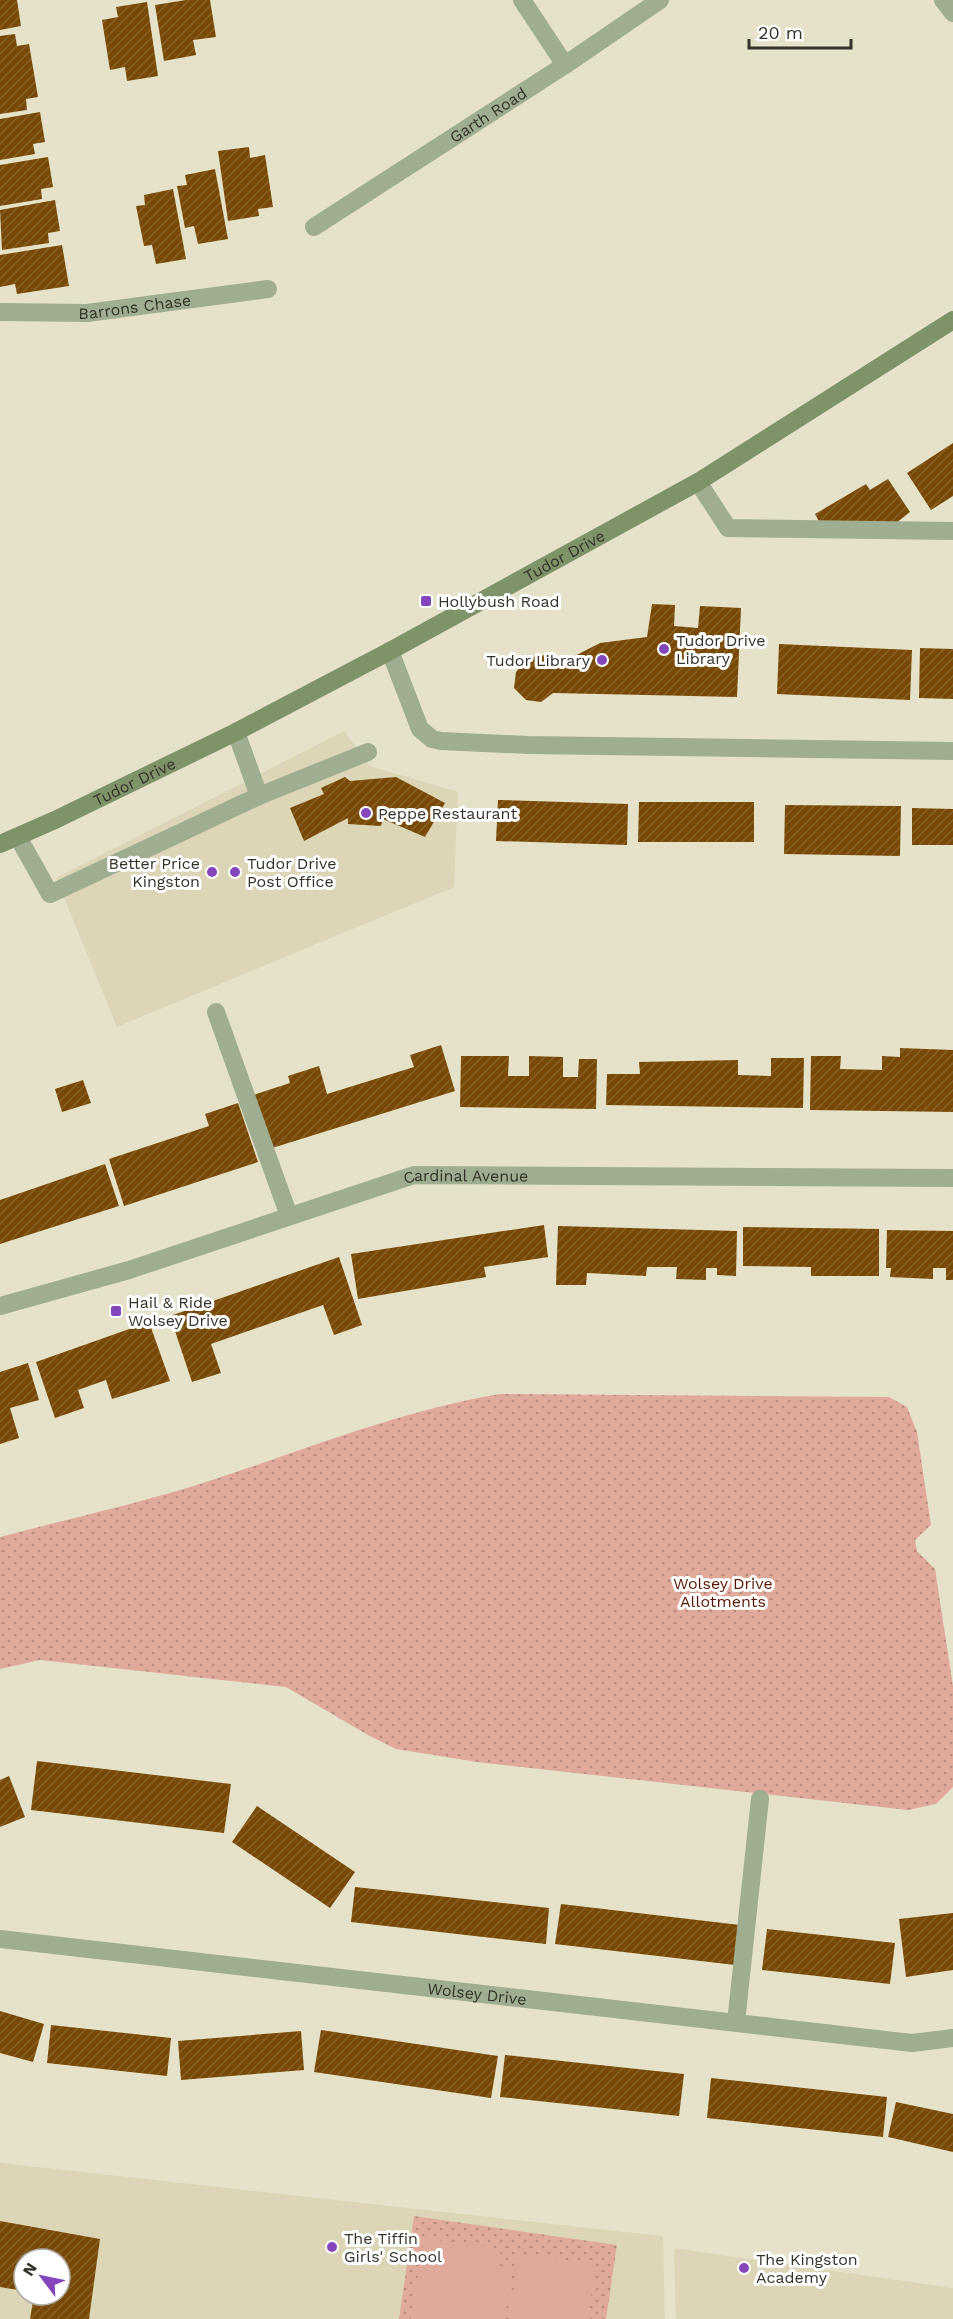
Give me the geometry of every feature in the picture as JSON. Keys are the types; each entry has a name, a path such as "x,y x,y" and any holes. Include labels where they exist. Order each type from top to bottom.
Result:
{"street":[{"path":"522,0 565,65"},
{"name":"Garth Road","path":"314,227 565,65 660,0"},
{"path":"943,0 953,13"},
{"name":"Barrons Chase","path":"0,312 87,313 268,289"},
{"name":"Tudor Drive","path":"0,844 236,732 390,651 698,482 953,320"},
{"path":"698,482 728,528 953,531"},
{"path":"390,651 420,729 432,739 441,741 528,745 953,751"},
{"path":"236,732 259,796"},
{"path":"18,837 50,894 259,796 368,752"},
{"path":"216,1012 289,1216"},
{"name":"Cardinal Avenue","path":"0,1306 129,1270 414,1175 953,1178"},
{"path":"736,2022 760,1799"},
{"name":"Wolsey Drive","path":"0,1939 912,2043 953,2038"}],"shaded area":[{"path":"344,731 370,766 458,792 454,887 117,1027 56,878"},
{"name":"The Tiffin Girls' School","path":"0,2163 663,2236 665,2319 0,2319"},
{"name":"The Kingston Academy","path":"674,2248 953,2288 953,2319 676,2319"}],"green space":[{"name":"Wolsey Drive Allotments","path":"500,1394 889,1397 907,1407 917,1432 931,1525 915,1540 917,1551 935,1569 953,1686 953,1787 936,1804 908,1810 477,1762 396,1749 286,1687 40,1660 0,1669 0,1537 178,1491 425,1410"},
{"path":"414,2216 617,2245 606,2319 399,2319"},
{"path":"424,2238 501,2249 498,2267 512,2270 505,2319 411,2319"},
{"path":"519,2253 596,2264 588,2319 509,2319"}],"building":[{"path":"0,0 17,0 21,26 0,30"},
{"path":"186,0 210,0 216,37 193,40 196,55 164,61 155,5"},
{"path":"147,2 158,76 127,81 125,67 110,70 102,20 118,17 116,7"},
{"path":"15,34 17,46 29,44 38,97 26,99 27,110 0,114 0,36"},
{"path":"40,112 45,142 33,144 35,154 0,160 0,119"},
{"path":"249,147 250,158 265,155 273,207 258,209 259,216 228,221 218,151"},
{"path":"48,157 53,187 41,189 42,199 0,206 0,165"},
{"path":"215,169 228,239 198,244 194,226 185,228 177,186 187,185 185,175"},
{"path":"173,189 186,259 156,264 152,245 144,246 136,206 145,205 144,195"},
{"path":"55,200 60,231 48,233 49,243 2,250 0,210"},
{"path":"62,245 69,286 17,294 15,284 0,287 0,255"},
{"path":"953,443 953,496 931,510 907,473"},
{"path":"888,479 910,512 896,523 821,525 815,514 866,484 870,490"},
{"name":"Tudor Drive Library","path":"652,604 675,605 674,626 698,628 700,606 741,608 737,697 553,693 541,702 526,700 514,688 516,672 526,658 545,655 557,665 600,643 647,637"},
{"path":"779,644 912,650 910,700 777,694"},
{"path":"920,648 953,649 953,699 919,698"},
{"name":"Peppe Restaurant","path":"345,777 350,781 396,777 445,803 425,837 383,819 381,826 348,824 348,818 304,841 290,808 324,794 321,788"},
{"path":"498,800 628,804 627,845 496,841"},
{"path":"639,802 754,802 754,842 638,842"},
{"path":"785,805 901,806 900,856 784,854"},
{"path":"912,808 953,809 953,845 912,845"},
{"path":"441,1045 455,1091 269,1149 253,1095 290,1083 288,1076 319,1066 327,1094 414,1067 410,1055"},
{"path":"900,1048 953,1050 953,1112 810,1110 811,1056 841,1056 840,1069 882,1070 882,1056 900,1057"},
{"path":"461,1056 509,1056 508,1076 529,1076 529,1056 563,1057 563,1077 578,1077 579,1059 597,1059 596,1109 460,1107"},
{"path":"771,1058 804,1058 803,1108 606,1105 607,1074 640,1074 639,1062 738,1060 738,1075 771,1076"},
{"path":"83,1080 91,1103 62,1112 55,1089"},
{"path":"238,1103 258,1162 124,1206 109,1159 209,1126 205,1114"},
{"path":"105,1164 119,1206 0,1244 0,1200"},
{"path":"544,1225 548,1257 484,1267 486,1277 358,1299 351,1254"},
{"path":"558,1226 737,1231 736,1276 717,1275 717,1268 706,1268 706,1280 676,1279 677,1267 647,1267 646,1276 587,1273 586,1285 556,1285"},
{"path":"743,1227 879,1229 879,1276 811,1276 811,1267 743,1266"},
{"path":"887,1230 953,1231 953,1280 946,1280 946,1268 933,1268 933,1279 890,1277 891,1268 886,1268"},
{"path":"339,1257 362,1325 334,1335 323,1305 211,1344 221,1373 192,1382 170,1316"},
{"path":"149,1322 170,1381 112,1399 106,1380 78,1390 84,1408 55,1418 36,1362"},
{"path":"28,1363 39,1400 10,1408 19,1438 0,1444 0,1372"},
{"path":"37,1761 231,1784 224,1833 31,1810"},
{"path":"9,1776 25,1817 0,1827 0,1780"},
{"path":"257,1806 355,1872 330,1908 232,1842"},
{"path":"355,1887 549,1908 546,1944 351,1922"},
{"path":"561,1904 740,1925 735,1965 555,1944"},
{"path":"953,1913 953,1970 906,1977 899,1919"},
{"path":"767,1929 895,1943 890,1984 762,1970"},
{"path":"0,2011 44,2024 33,2062 0,2053"},
{"path":"51,2025 171,2038 167,2076 47,2063"},
{"path":"321,2030 498,2056 491,2098 314,2072"},
{"path":"301,2031 304,2070 181,2080 178,2041"},
{"path":"505,2055 684,2074 679,2116 500,2097"},
{"path":"711,2078 887,2097 883,2137 707,2118"},
{"path":"896,2102 953,2114 953,2152 888,2137"},
{"path":"0,2221 100,2239 89,2319 30,2319 32,2307 72,2307 72,2247 12,2247 12,2289 0,2287"}],"place":[{"name":"Hollybush Road","path":"426,601"},
{"name":"Tudor Drive Library","path":"664,649"},
{"name":"Tudor Library","path":"602,660"},
{"name":"Peppe Restaurant","path":"366,813"},
{"name":"Better Price Kingston","path":"212,872"},
{"name":"Tudor Drive Post Office","path":"235,872"},
{"name":"Hail & Ride Wolsey Drive","path":"116,1311"},
{"name":"The Tiffin Girls' School","path":"332,2247"},
{"name":"The Kingston Academy","path":"744,2268"}]}
